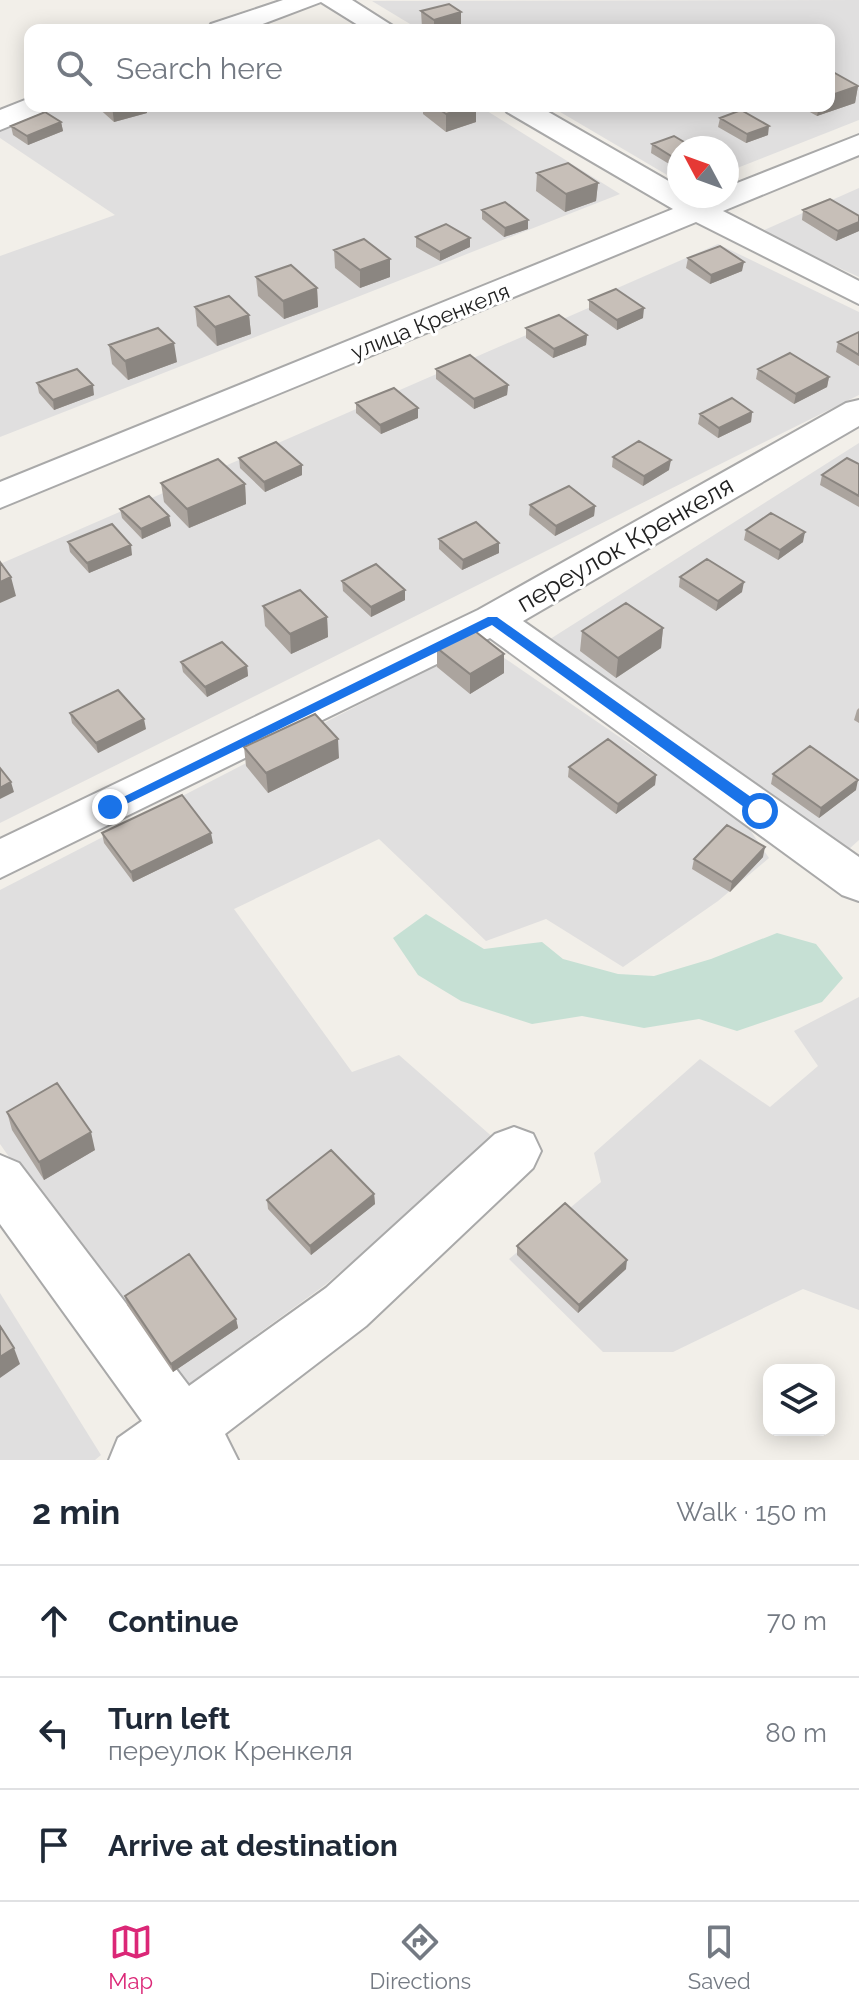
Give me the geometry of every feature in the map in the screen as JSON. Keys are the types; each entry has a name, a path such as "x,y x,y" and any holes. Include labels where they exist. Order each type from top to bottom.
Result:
{"street":[{"path":"239,24 309,0"},
{"path":"333,0 375,24"},
{"path":"0,121 24,110"},
{"path":"527,112 699,211 859,294"},
{"name":"улица Кренкеля","path":"0,496 859,144"},
{"name":"переулок Кренкеля","path":"0,860 493,620 859,411"},
{"path":"493,620 858,880"},
{"path":"0,1180 176,1449 346,1307 514,1151"}],"shaded area":[{"path":"859,0 859,120 739,167 739,136 667,136 667,175 560,112 835,112 835,24 410,24 372,1"},
{"path":"41,112 489,112 620,194 0,437 0,256 115,215 0,138 0,131"},
{"path":"859,188 859,277 760,232"},
{"path":"718,244 859,312 859,395 0,823 0,564 609,299 606,293"},
{"path":"859,443 859,840 848,850 547,641"},
{"path":"481,642 746,824 769,858 718,901 623,967 546,919 486,941 379,839 234,909 352,1072 399,1055 496,1140 325,1285 175,1394 0,1144 0,890"},
{"path":"859,997 859,1310 803,1289 673,1352 603,1352 509,1259 601,1182 594,1153 700,1059 770,1107 818,1066 794,1031"},
{"path":"0,1293 101,1455 95,1460 0,1460"}],"green space":[{"path":"426,914 484,949 542,942 563,959 618,974 654,976 711,959 777,933 816,944 843,978 822,1002 737,1031 699,1019 644,1028 582,1016 532,1024 461,1001 418,975 393,938"}],"building":[{"path":"449,4 461,12 434,20 421,11"},
{"path":"835,73 858,86 835,94"},
{"path":"45,112 61,122 27,136 11,126"},
{"path":"744,112 769,126 747,134 720,118"},
{"path":"667,139 667,153 652,144"},
{"path":"568,163 598,183 566,194 537,173"},
{"path":"830,199 859,216 859,222 838,231 803,210"},
{"path":"505,202 528,220 505,228 482,210"},
{"path":"446,224 470,238 440,252 416,237"},
{"path":"364,239 390,259 360,270 334,250"},
{"path":"720,246 744,262 711,275 688,258"},
{"path":"291,265 317,288 283,301 256,277"},
{"path":"616,289 644,308 617,320 589,300"},
{"path":"229,296 249,315 215,327 195,307"},
{"path":"559,315 587,335 554,349 526,328"},
{"path":"158,328 174,343 125,361 109,345"},
{"path":"859,332 859,355 838,342"},
{"path":"790,353 829,377 796,394 758,369"},
{"path":"470,355 508,385 474,399 436,369"},
{"path":"77,369 93,385 53,400 37,383"},
{"path":"394,388 418,408 380,425 356,403"},
{"path":"732,398 752,412 719,428 700,414"},
{"path":"639,441 671,460 644,476 613,457"},
{"path":"276,442 302,465 264,482 239,458"},
{"path":"847,458 859,464 859,496 822,475"},
{"path":"218,459 245,484 187,509 161,483"},
{"path":"569,486 595,506 556,526 530,505"},
{"path":"149,496 169,516 141,529 120,509"},
{"path":"771,513 805,532 780,550 746,530"},
{"path":"476,522 499,543 463,560 439,539"},
{"path":"112,524 131,545 87,563 68,542"},
{"path":"707,559 744,582 718,601 680,577"},
{"path":"0,562 11,577 0,582"},
{"path":"376,564 405,590 371,607 342,581"},
{"path":"300,590 327,617 290,634 263,606"},
{"path":"626,603 663,628 618,658 582,631"},
{"path":"471,628 504,654 470,674 437,648"},
{"path":"222,642 247,666 205,687 181,662"},
{"path":"118,690 144,719 96,743 70,713"},
{"path":"315,714 338,739 266,773 244,747"},
{"path":"608,739 656,775 618,804 569,767"},
{"path":"810,746 858,780 821,808 773,774"},
{"path":"0,768 11,782 0,788"},
{"path":"182,795 211,833 131,872 102,833"},
{"path":"727,825 765,847 732,882 694,859"},
{"path":"57,1083 91,1132 39,1162 7,1112"},
{"path":"331,1150 374,1194 310,1246 267,1200"},
{"path":"565,1203 627,1260 579,1305 517,1246"},
{"path":"189,1254 236,1319 171,1364 125,1296"},
{"path":"0,1326 14,1348 0,1357"}],"route":[{"path":"110,807 493,620 760,811"}]}
